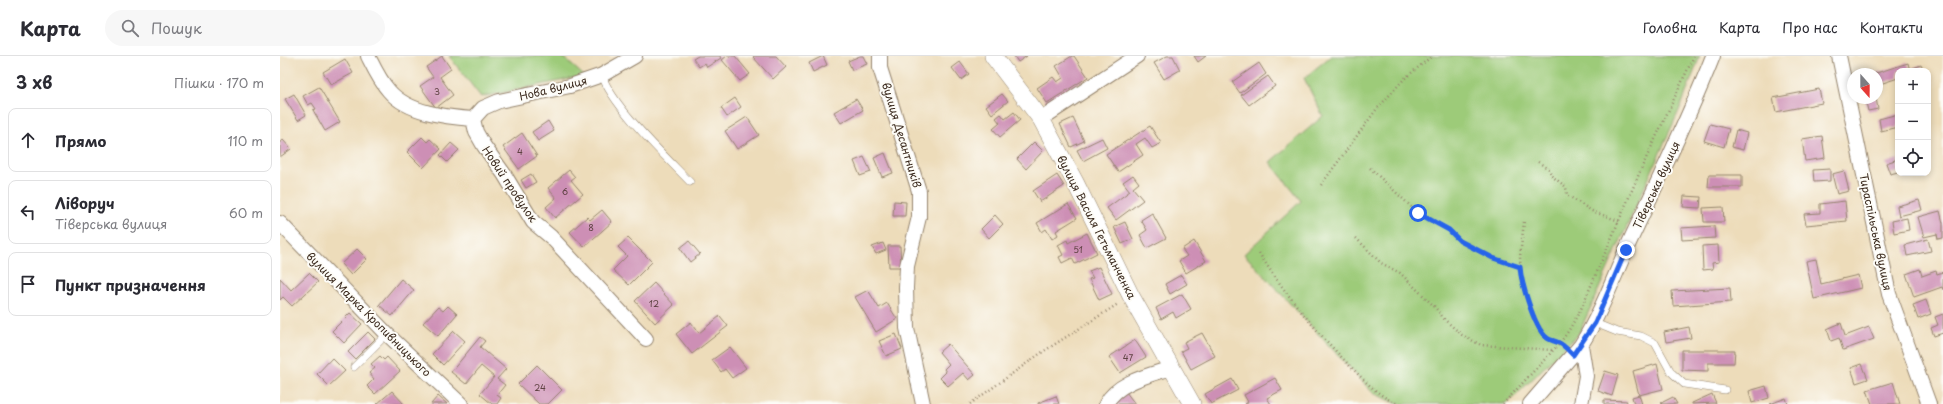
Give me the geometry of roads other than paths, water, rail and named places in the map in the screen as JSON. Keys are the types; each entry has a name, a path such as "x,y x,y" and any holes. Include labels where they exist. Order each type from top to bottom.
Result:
{"street":[{"path":"368,56 389,92 402,102 445,116 473,119"},
{"name":"Нова вулиця","path":"473,119 483,108 499,101 570,86 602,75 635,56"},
{"name":"вулиця Десантників","path":"880,56 880,68 919,192 919,217 907,266 906,288 907,328 923,404"},
{"name":"вулиця Василя Гетьманченка","path":"993,56 1041,119 1075,182 1130,296 1192,404"},
{"path":"1041,119 1137,56"},
{"name":"Тіверська вулиця","path":"1530,404 1577,350 1595,323 1626,250 1696,100 1713,56"},
{"name":"Тираспільська вулиця","path":"1839,56 1889,294 1929,404"},
{"name":"Новий провулок","path":"473,119 476,132 484,146 504,174 533,222 551,237 646,339"},
{"name":"вулиця Марка Кропивницького","path":"280,223 387,334 461,404"},
{"path":"1577,350 1586,376 1581,404"},
{"path":"1106,404 1109,398 1127,385 1171,368"}],"lane":[{"path":"602,75 606,86 632,119 690,182"},
{"path":"1595,323 1617,332 1641,336 1655,344 1671,372 1684,384 1725,390"},
{"path":"354,367 387,334"}]}
